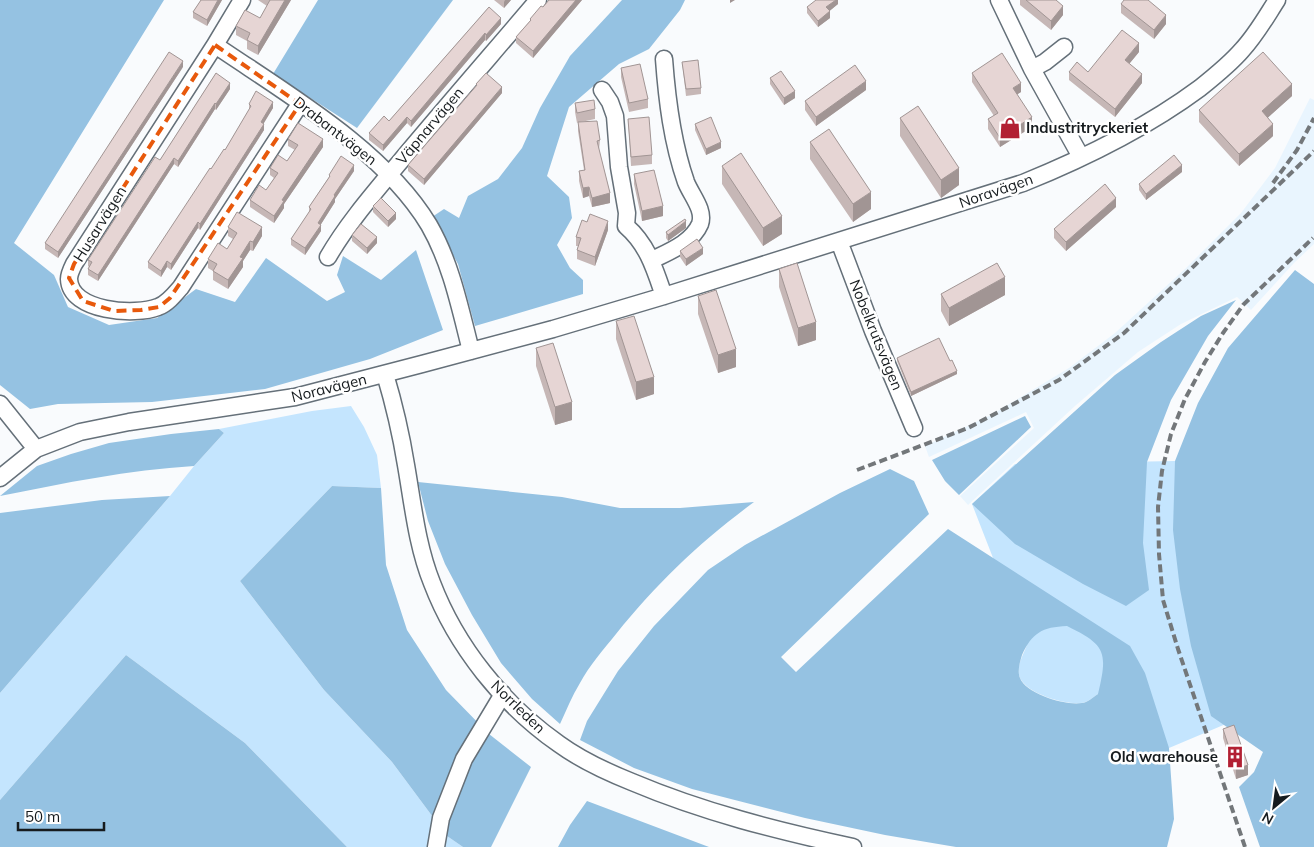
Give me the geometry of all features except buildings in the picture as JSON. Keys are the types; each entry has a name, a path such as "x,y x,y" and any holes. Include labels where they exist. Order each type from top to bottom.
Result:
{"street":[{"name":"Husarvägen","path":"242,0 74,264 69,278 74,291 83,301 114,311 159,307 170,298 181,287 300,104"},
{"name":"Väpnarvägen","path":"328,258 337,242 389,175 458,91 538,0"},
{"path":"999,0 1032,69 1081,157"},
{"name":"Noravägen","path":"0,478 36,449 80,432 129,422 295,398 553,330 984,196 1051,172 1127,135 1166,112 1214,77 1242,50 1277,0"},
{"name":"Drabantvägen","path":"215,45 353,142 372,157 412,200 429,226 452,278 471,351"},
{"path":"1032,69 1045,62 1064,47"},
{"path":"652,260 678,248 691,236 700,224 701,213 687,185 679,160 667,90 664,58"},
{"path":"602,90 610,102 615,116 619,168 627,213 626,226 636,234 652,260 664,296"},
{"name":"Nobelkrutsvägen","path":"839,241 873,332 914,428"},
{"name":"Norrleden","path":"385,374 398,417 416,525 431,582 443,609 472,657 503,694 542,732 560,745 618,776 707,810 780,831 853,847"},
{"path":"0,404 36,449"},
{"path":"436,847 442,818 464,759 503,694"}],"highlighted area":[{"path":"215,45 300,104 170,298 159,307 114,311 83,301 69,278 74,264"}],"shaded area":[{"path":"0,0 164,0 14,243 54,275 68,307 109,325 157,318 196,289 235,302 266,258 327,301 345,292 337,275 343,256 381,280 416,250 443,330 370,359 265,389 152,402 58,404 30,409 0,385"},
{"path":"318,0 453,0 357,128 273,74"},
{"path":"622,0 685,0 680,10 649,49 619,64 569,107 547,176 569,197 572,218 557,245 570,268 583,280 583,294 475,326 458,264 432,217 444,209 459,218 468,196 498,179 522,148 540,108 570,56"},
{"path":"1310,98 1314,100 1314,244 1251,310 1237,297 1181,324 1138,352 1075,406 968,505 960,496 1034,428 1026,412 929,457 925,446 993,414 1069,368 1115,333 1185,269 1241,213 1275,168"},
{"path":"1295,270 1314,284 1314,847 1260,847 1239,787 1254,772 1263,752 1211,716 1191,646 1180,589 1173,530 1175,461 1198,403 1228,348"},
{"path":"1236,300 1208,336 1171,400 1147,462 1143,543 1149,590 1126,606 1083,584 1015,544 972,504 1115,375 1201,316"},
{"path":"351,406 364,427 377,455 381,488 332,486 240,581 324,690 392,762 447,836 463,847 347,847 245,743 126,655 0,800 0,693 224,433 219,429 312,411"},
{"path":"1025,416 1031,427 959,495 945,481 932,460"},
{"path":"219,429 224,433 194,466 121,474 0,496 37,466 71,454 109,443"},
{"path":"1175,461 1228,486 1259,710 1169,748 1098,694 1083,703 1065,702 1036,692 1022,681 1019,675 1019,668 1027,645 972,504 1015,464"},
{"path":"890,469 914,481 929,514 781,657 796,672 948,529 1130,646 1145,673 1169,748 1174,819 1167,847 956,847 885,835 805,818 692,789 634,768 580,740 587,721 618,671 654,626 708,570 745,545 840,493","holes":["1067,626 1090,639 1101,651 1103,668 1098,694 1084,703 1066,703 1038,694 1024,684 1019,675 1020,664 1022,655 1034,636 1044,630"]},
{"path":"418,482 562,497 620,508 680,508 754,502 680,564 632,615 588,670 574,693 560,724 532,699 501,663 472,615 445,564 428,521"},
{"path":"332,486 381,488 386,565 407,630 446,690 489,734 531,767 491,847 463,847 447,836 392,762 324,690 240,581"},
{"path":"170,496 0,693 0,513 102,500"},
{"path":"126,655 245,743 347,847 0,847 0,800"},
{"path":"587,801 709,847 558,847 570,825"}],"railway":[{"path":"1273,183 1297,150 1314,118"},
{"path":"857,470 968,428 1059,380 1124,333 1314,151"},
{"path":"1245,847 1163,600 1159,554 1158,507 1162,471 1171,434 1185,399 1223,333 1243,305 1313,238"}],"place":[{"name":"Industritryckeriet","path":"1010,128"},
{"name":"Old warehouse","path":"1235,757"}]}
